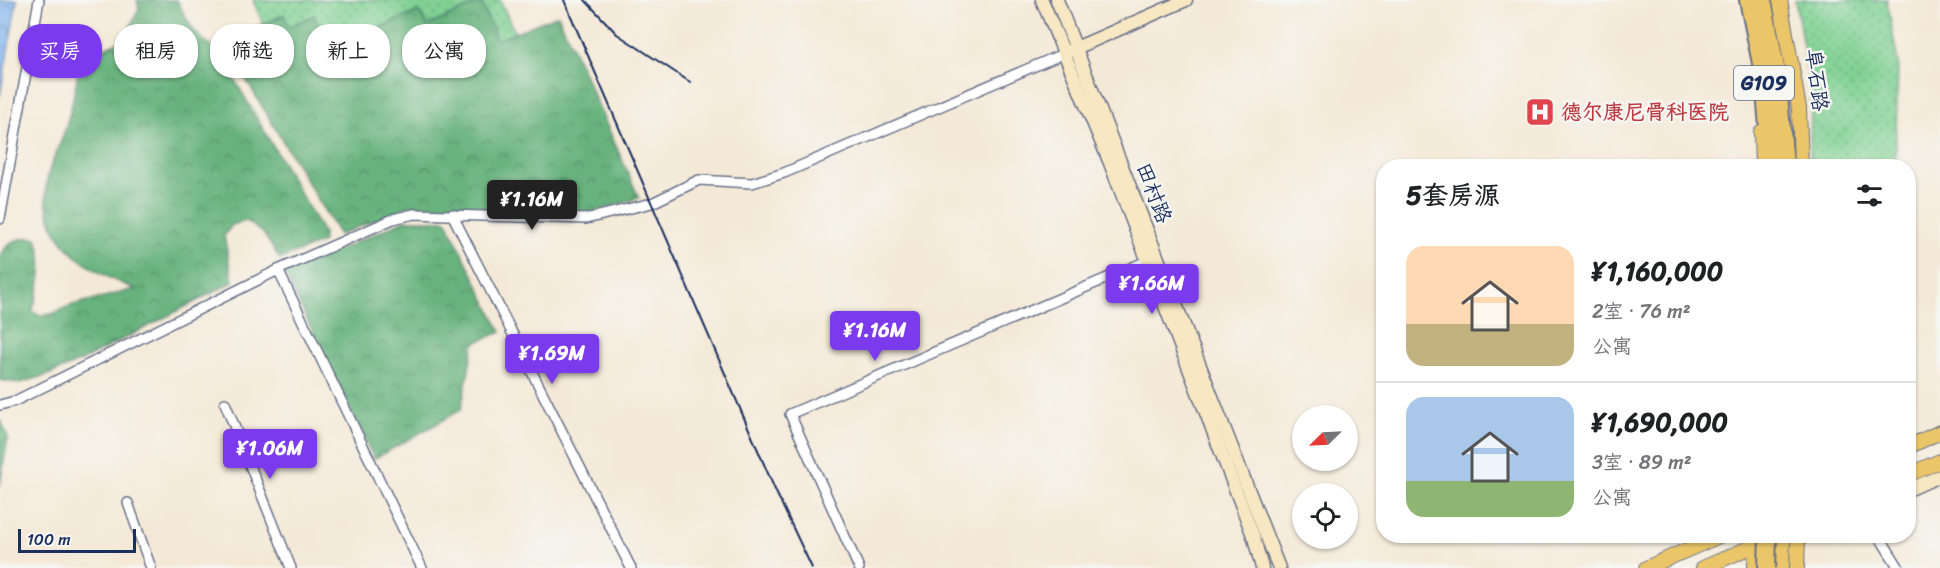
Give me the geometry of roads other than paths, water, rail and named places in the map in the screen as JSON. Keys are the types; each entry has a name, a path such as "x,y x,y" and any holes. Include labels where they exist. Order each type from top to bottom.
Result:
{"highway":[{"name":"G109","path":"1748,0 1764,78 1770,159"},
{"name":"阜石路","path":"1763,0 1777,73 1784,159"},
{"path":"1761,543 1767,568"},
{"path":"1780,543 1781,568"}],"main road":[{"name":"田村路","path":"1042,0 1071,51 1279,568"},
{"name":"田村路","path":"1057,0 1071,51 1254,538 1262,568"},
{"path":"1071,51 1186,0"},
{"path":"1740,0 1753,49 1762,159"},
{"name":"阜石路","path":"1780,0 1799,108 1802,159"},
{"path":"1916,443 1936,432"},
{"path":"1916,472 1940,461"},
{"path":"1916,486 1940,476"},
{"path":"1646,568 1703,543"},
{"path":"1703,568 1752,543"},
{"path":"1755,568 1759,543"},
{"path":"1797,568 1798,543"}],"street":[{"path":"0,219 39,0"},
{"path":"0,405 15,401 278,270 393,219 414,214 452,214 586,219 652,203 699,180 752,183 784,173 1071,51"},
{"path":"452,214 631,568"},
{"path":"859,568 790,414 1148,261"},
{"path":"278,270 422,568"},
{"path":"225,403 291,568"},
{"path":"128,503 152,568"},
{"path":"1883,543 1899,568"}],"water":[{"path":"0,0 17,0 0,96"}],"railway":[{"path":"564,0 776,492 812,568"},
{"path":"585,0 617,34 690,82"}],"place":[{"name":"德尔康尼骨科医院","path":"1540,112"}]}
